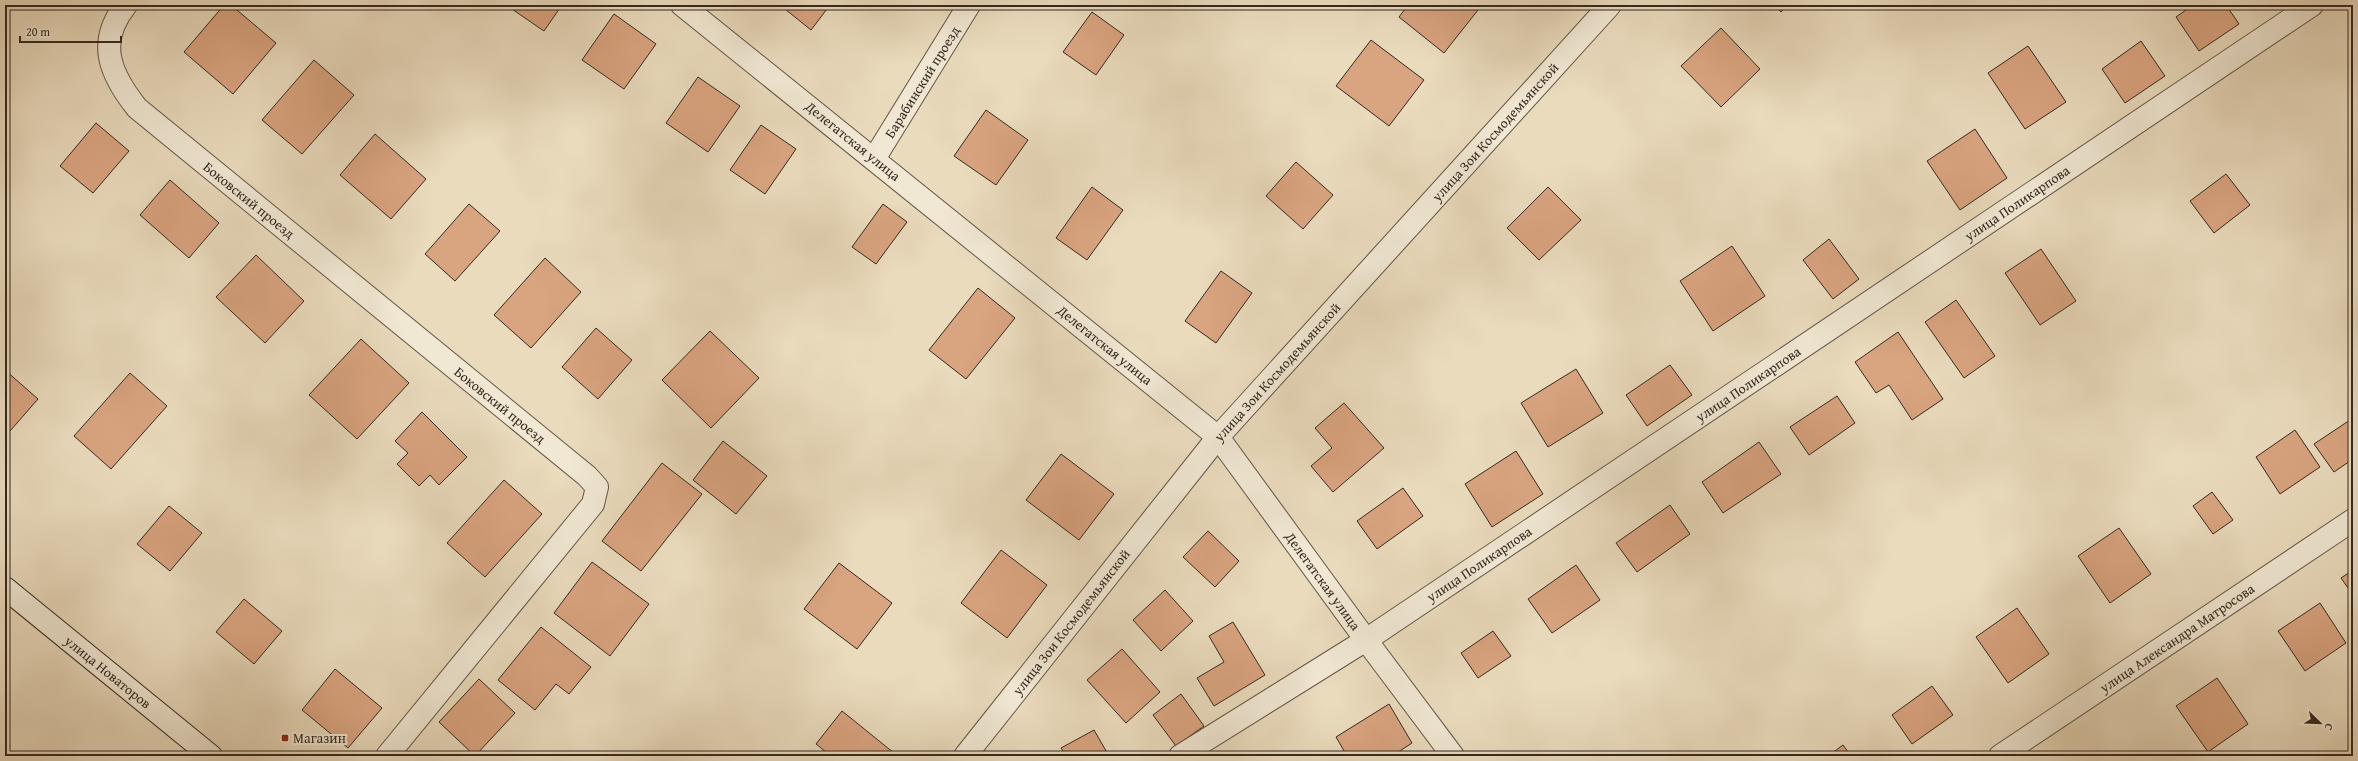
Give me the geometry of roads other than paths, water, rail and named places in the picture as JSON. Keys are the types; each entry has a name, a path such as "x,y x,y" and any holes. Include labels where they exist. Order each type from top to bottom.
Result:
{"street":[{"name":"Боковский проезд","path":"126,5 116,17 107,49 123,91 137,108 588,476 597,487 593,504 387,756"},
{"name":"Делегатская улица","path":"682,5 1218,437 1366,640 1453,756"},
{"name":"Барабинский проезд","path":"874,159 969,5"},
{"name":"улица Зои Космодемьянской","path":"965,756 1218,437 1610,5"},
{"name":"улица Поликарпова","path":"1180,756 1366,640 2312,5"},
{"name":"улица Александра Матросова","path":"2000,756 2353,520"},
{"name":"улица Новаторов","path":"5,588 211,756"}],"place":[{"name":"Магазин","path":"285,738"}]}
